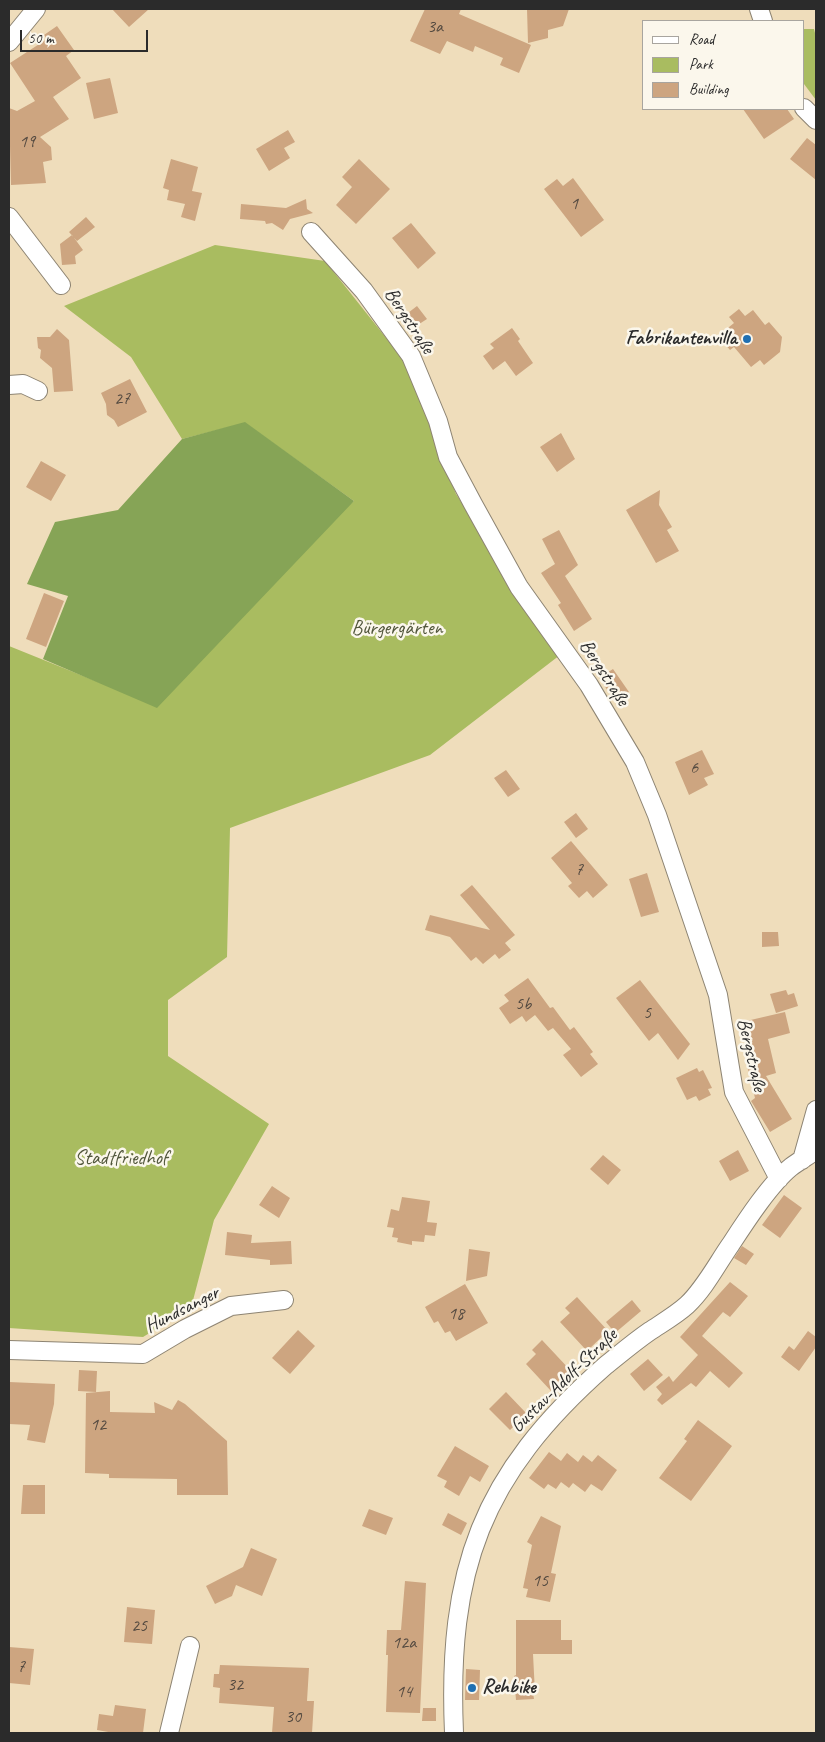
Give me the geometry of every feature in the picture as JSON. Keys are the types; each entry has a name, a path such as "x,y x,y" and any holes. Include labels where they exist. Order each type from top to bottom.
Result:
{"street":[{"path":"9,42 36,9"},
{"path":"805,109 816,120"},
{"path":"9,217 61,285"},
{"name":"Bergstraße","path":"311,232 364,291 411,356 438,420 448,457 473,504 519,587 589,685 634,762 657,814 718,995 734,1092 797,1164"},
{"path":"9,384 23,384 38,391"},
{"path":"797,1164 816,1110"},
{"name":"Gustav-Adolf-Straße","path":"454,1733 454,1662 459,1597 477,1534 503,1482 526,1447 573,1397 636,1340 687,1305 708,1280 740,1229 797,1164"},
{"name":"Hundsanger","path":"9,1350 143,1354 185,1329 231,1306 284,1300"},
{"path":"169,1733 190,1646"}],"green space":[{"path":"805,29 814,29 816,37 816,100 805,85"},
{"path":"215,245 325,261 406,363 456,494 560,655 430,755 230,828 227,957 168,1000 168,1056 269,1124 214,1220 191,1308 143,1337 9,1328 9,646 108,686 354,501 245,423 182,439 131,357 64,306"},
{"path":"245,422 354,501 157,708 43,659 68,596 27,584 55,522 118,510 182,439"}],"building":[{"path":"112,9 149,9 129,27"},
{"path":"425,9 461,9 459,14 531,45 519,73 500,65 503,58 475,46 473,52 447,41 440,54 410,41"},
{"path":"527,9 569,9 563,26 548,30 548,38 528,43"},
{"path":"57,26 74,50 66,56 81,78 53,97 69,119 40,137 51,147 52,160 43,162 46,183 11,185 9,108 17,111 35,101 10,63 47,39 44,35"},
{"path":"110,78 118,113 94,119 86,83"},
{"path":"744,110 788,110 794,119 764,139"},
{"path":"288,130 295,142 284,148 290,158 269,171 256,149"},
{"path":"807,138 816,145 816,180 790,159"},
{"path":"171,159 198,167 192,191 202,193 195,221 181,217 185,204 167,200 169,190 163,188"},
{"path":"359,159 390,189 356,224 336,205 352,187 342,177"},
{"path":"573,178 604,220 581,237 544,189 557,179 563,186"},
{"path":"306,199 307,209 313,213 290,219 283,230 272,223 266,224 265,221 240,219 241,204 286,208"},
{"path":"86,217 95,227 77,241 69,232"},
{"path":"411,223 436,253 418,269 392,238"},
{"path":"72,235 83,250 75,256 76,264 62,265 60,244"},
{"path":"417,306 427,319 413,328 404,316"},
{"name":"Fabrikantenvilla","path":"739,309 745,316 753,310 765,325 769,322 782,337 780,352 764,365 760,360 751,367 734,347 730,350 718,336 734,323 729,317"},
{"path":"512,328 520,339 518,341 533,363 516,376 505,361 493,370 483,356 494,348 490,344"},
{"path":"57,329 69,340 73,391 54,392 52,368 40,358 41,350 38,348 37,337 50,337"},
{"path":"130,379 147,412 118,427 114,420 107,415 106,404 101,393"},
{"path":"561,433 575,459 557,472 540,447"},
{"path":"41,461 66,475 51,501 26,487"},
{"path":"660,490 659,505 672,527 667,530 679,551 656,563 626,510"},
{"path":"559,530 578,565 565,576 592,619 574,631 558,605 561,603 541,573 555,564 542,539"},
{"path":"44,593 64,601 46,647 26,639"},
{"path":"613,669 629,692 615,701 599,678"},
{"path":"702,750 714,774 704,778 708,785 689,795 675,762"},
{"path":"506,770 520,789 508,797 494,778"},
{"path":"576,813 588,829 576,838 564,822"},
{"path":"571,841 608,885 593,898 587,891 579,898 568,886 572,883 551,858"},
{"path":"647,873 659,912 641,917 629,879"},
{"path":"472,885 515,935 505,943 511,950 499,959 495,954 483,964 476,957 471,961 450,937 425,930 430,915 490,930 460,895"},
{"path":"762,932 778,932 779,946 762,947"},
{"path":"528,978 550,1008 553,1007 570,1030 574,1027 593,1052 590,1054 598,1064 581,1077 563,1055 571,1049 553,1028 548,1031 535,1015 526,1022 522,1016 510,1024 499,1008 509,1001 504,995"},
{"path":"640,980 690,1044 678,1060 658,1033 649,1041 616,998"},
{"path":"786,990 788,995 794,993 798,1006 776,1013 770,994"},
{"path":"785,1012 790,1033 768,1039 776,1073 766,1076 792,1119 770,1132 751,1101 755,1098 742,1045 746,1044 742,1022"},
{"path":"697,1068 699,1072 703,1070 712,1088 708,1089 711,1095 699,1101 696,1096 687,1100 676,1078"},
{"path":"738,1150 749,1171 730,1181 719,1161"},
{"path":"603,1155 621,1170 608,1185 590,1169"},
{"path":"272,1186 290,1198 279,1218 259,1205"},
{"path":"784,1195 802,1208 780,1238 762,1225"},
{"path":"402,1197 430,1201 427,1222 437,1223 435,1236 425,1235 424,1242 412,1241 412,1245 397,1242 398,1238 392,1237 394,1228 387,1227 391,1209 399,1211"},
{"path":"227,1232 252,1235 251,1243 291,1241 292,1264 270,1265 270,1260 225,1255"},
{"path":"742,1246 754,1254 746,1265 734,1258"},
{"path":"469,1249 490,1252 487,1276 466,1281"},
{"path":"730,1282 748,1296 730,1317 723,1312 702,1336 743,1373 729,1388 710,1371 696,1387 691,1383 662,1405 657,1400 662,1394 656,1387 669,1376 673,1382 698,1355 680,1337"},
{"path":"465,1284 488,1323 456,1341 450,1331 445,1333 438,1321 434,1323 425,1307"},
{"path":"577,1297 608,1331 587,1351 560,1322 570,1313 565,1308"},
{"path":"632,1300 641,1311 615,1333 606,1322"},
{"path":"298,1330 315,1346 290,1374 272,1358"},
{"path":"808,1331 816,1337 816,1347 799,1371 781,1357 789,1346 794,1350"},
{"path":"542,1340 571,1371 551,1391 526,1364 536,1354 532,1350"},
{"path":"648,1359 663,1375 644,1391 630,1374"},
{"path":"79,1370 97,1371 96,1392 78,1391"},
{"path":"9,1382 55,1384 54,1404 45,1443 27,1440 30,1425 9,1424"},
{"path":"110,1391 110,1412 155,1413 154,1402 172,1410 178,1400 227,1441 228,1495 177,1495 177,1479 109,1478 109,1474 85,1473 86,1393"},
{"path":"506,1392 527,1414 510,1430 489,1409"},
{"path":"698,1420 732,1446 691,1501 659,1478 687,1441 684,1439"},
{"path":"455,1446 489,1466 480,1482 470,1476 459,1496 444,1487 447,1481 437,1476"},
{"path":"549,1452 561,1461 567,1453 578,1462 583,1455 592,1462 598,1455 617,1470 602,1491 591,1484 585,1492 573,1483 569,1488 561,1482 556,1489 548,1484 544,1489 529,1478"},
{"path":"23,1485 45,1485 45,1514 21,1514"},
{"path":"369,1509 393,1518 386,1535 362,1526"},
{"path":"448,1513 467,1523 461,1535 442,1525"},
{"path":"541,1516 561,1526 551,1573 556,1574 550,1602 526,1597 528,1589 523,1588 532,1545 527,1542"},
{"path":"251,1548 277,1559 262,1596 236,1585 232,1596 215,1604 206,1586 243,1567"},
{"path":"405,1581 426,1583 420,1713 386,1712 387,1630 401,1630"},
{"path":"127,1607 155,1610 152,1644 124,1642"},
{"path":"516,1620 561,1620 561,1640 572,1640 572,1654 533,1654 534,1699 516,1700 514,1676 516,1675"},
{"path":"9,1647 34,1649 30,1685 9,1683"},
{"path":"220,1665 309,1668 307,1701 314,1701 312,1733 272,1733 274,1707 219,1703 220,1688 213,1687 214,1674 219,1674"},
{"path":"466,1669 480,1670 479,1700 465,1700"},
{"path":"115,1705 146,1709 143,1733 114,1733 97,1730 99,1714 113,1716"},
{"path":"423,1708 436,1708 436,1721 422,1721"}],"place":[{"name":"Fabrikantenvilla","path":"747,339"},
{"name":"Rehbike","path":"472,1688"}],"park label":[{"name":"Bürgergärten","path":"397,629"},
{"name":"Stadtfriedhof","path":"121,1159"}]}
